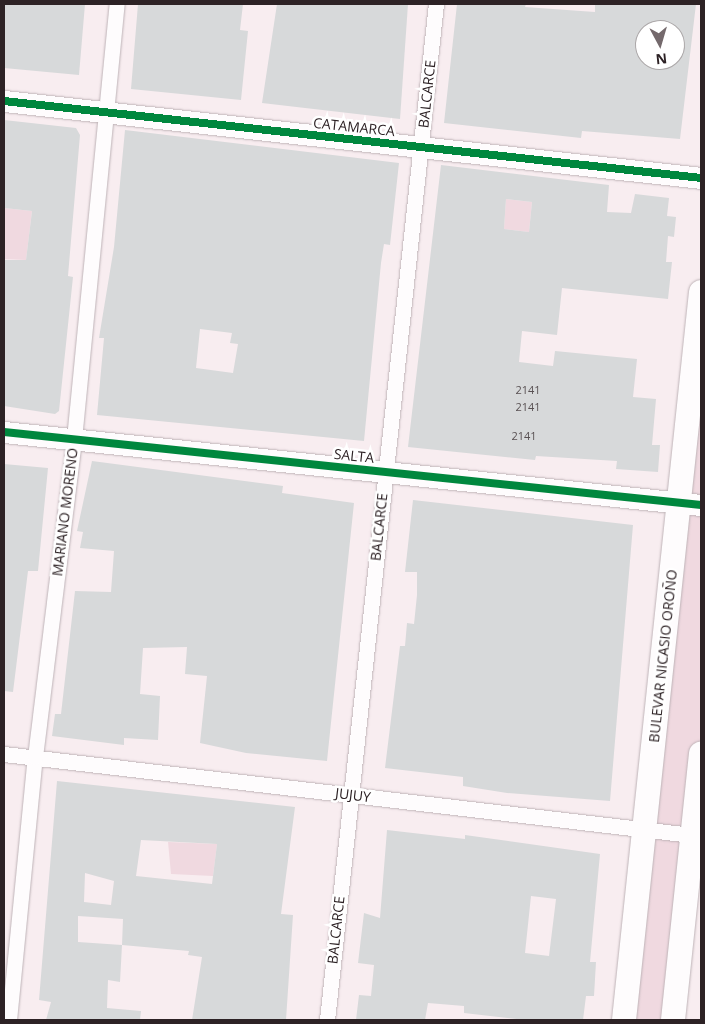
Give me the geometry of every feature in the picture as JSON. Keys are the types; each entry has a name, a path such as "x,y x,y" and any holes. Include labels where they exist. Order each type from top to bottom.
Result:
{"main road":[{"name":"CATAMARCA","path":"4,101 701,178"},
{"name":"BULEVAR NICASIO OROÑO","path":"624,1020 644,830 691,504 701,292"},
{"name":"SALTA","path":"4,432 691,504"},
{"path":"674,1020 697,836 701,753"}],"street":[{"name":"MARIANO MORENO","path":"9,1020 35,757 74,439 118,4"},
{"name":"BALCARCE","path":"327,1020 349,795 436,4"},
{"name":"JUJUY","path":"4,754 697,836"}],"shaded area":[{"path":"506,199 532,202 529,232 504,229"},
{"path":"4,208 32,211 26,260 4,259"},
{"path":"701,292 701,753 673,1020 624,1020"},
{"path":"168,842 217,844 213,876 171,874"}],"building":[{"path":"4,4 85,4 79,75 4,68"},
{"path":"138,4 243,4 240,30 248,31 241,100 131,89"},
{"path":"277,4 408,4 400,119 262,103"},
{"path":"457,4 526,4 525,7 595,12 595,4 696,4 680,139 582,131 581,138 444,123"},
{"path":"4,120 76,128 80,135 68,276 73,277 59,411 55,414 4,406 4,260 26,260 32,211 4,208"},
{"path":"125,130 399,163 390,245 384,244 381,263 364,441 97,415 104,338 99,338 114,247","holes":["200,329 232,333 230,343 238,344 233,373 196,368"]},
{"path":"441,165 609,185 607,212 631,213 635,194 669,198 667,216 676,217 674,237 668,236 666,262 672,262 668,299 562,288 557,335 522,331 519,362 553,366 555,351 637,359 633,397 656,399 652,445 660,445 658,472 616,469 617,461 536,456 535,460 408,447","holes":["506,199 532,202 529,232 504,229"]},
{"path":"92,461 283,486 282,493 354,503 327,761 246,753 200,743 207,676 185,674 187,647 143,648 140,694 160,696 158,740 124,738 124,745 52,736 55,714 61,714 75,591 111,592 114,551 80,548 83,532 77,531"},
{"path":"4,464 48,468 38,571 28,571 13,692 4,691"},
{"path":"413,500 633,525 610,801 507,793 463,786 463,777 385,768 400,646 405,646 407,623 414,624 417,572 405,572"},
{"path":"57,781 295,807 281,914 293,915 286,1020 192,1020 202,957 188,955 189,951 122,945 120,982 108,980 107,1008 141,1011 140,1020 46,1020 51,1002 39,1000","holes":["141,840 217,844 212,884 136,876","85,873 114,881 111,905 84,902","78,916 123,919 122,945 78,942"]},
{"path":"387,830 465,839 465,835 600,854 590,962 596,962 594,996 586,996 583,1020 525,1020 464,1013 464,1006 428,1003 425,1020 356,1020 359,995 371,996 374,965 358,963 364,913 380,918","holes":["531,896 556,899 549,956 525,953"]}],"cycle path":[{"path":"4,101 701,178"},
{"path":"4,432 701,505"}]}
